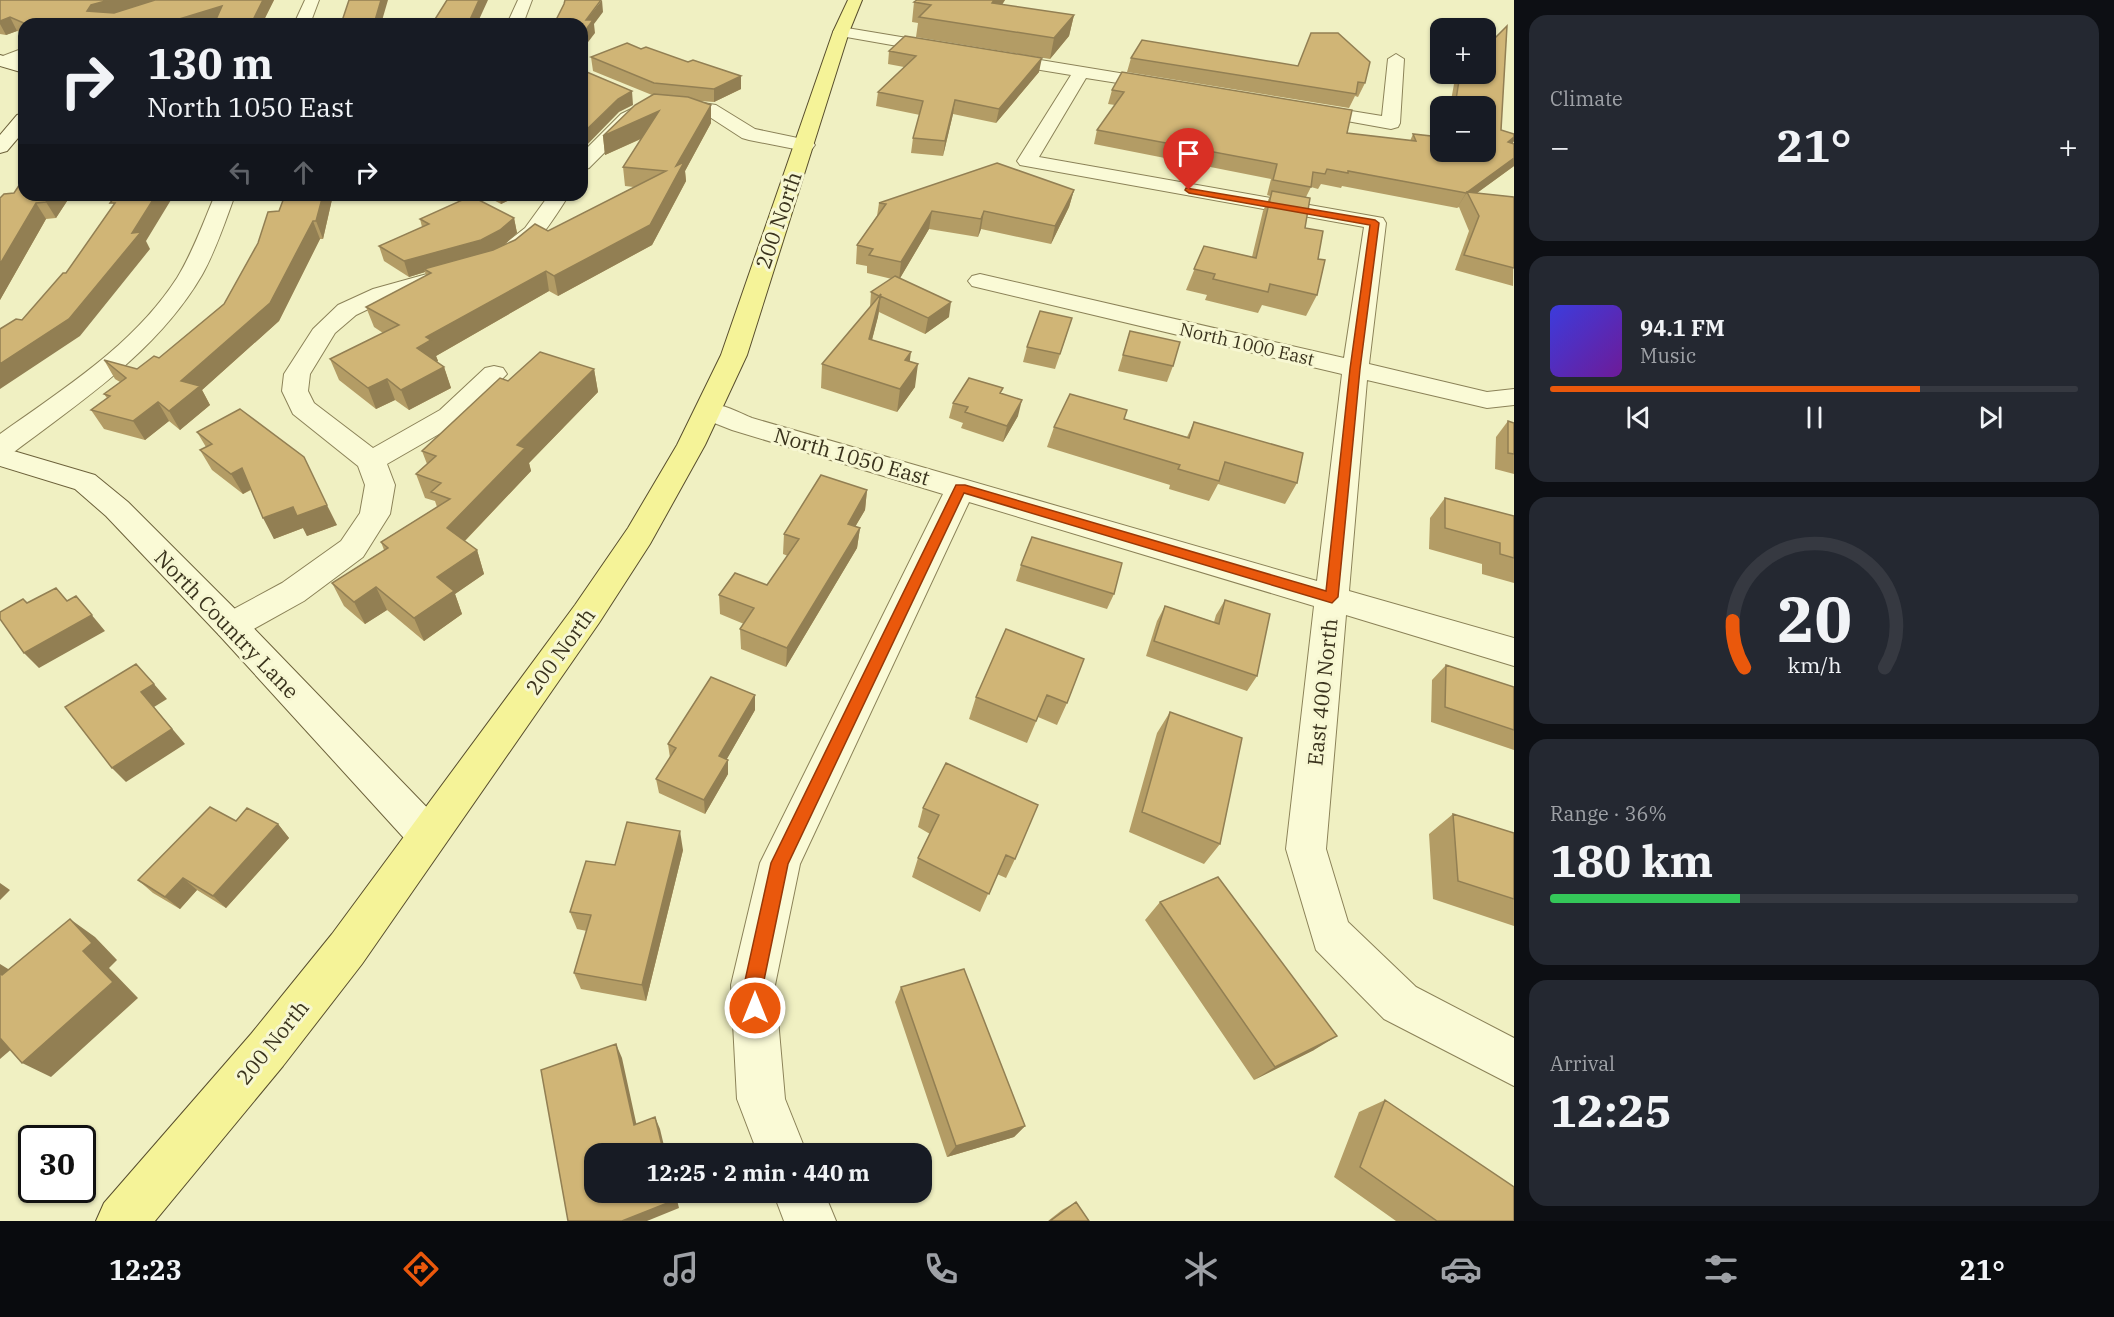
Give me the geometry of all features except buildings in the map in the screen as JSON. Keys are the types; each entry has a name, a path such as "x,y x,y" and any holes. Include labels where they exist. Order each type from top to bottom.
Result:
{"main road":[{"name":"200 North","path":"122,1221 315,990 359,932 607,585 658,504 709,411 734,355 841,32 855,0"}],"street":[{"path":"304,18 312,0"},
{"path":"518,18 525,0"},
{"path":"841,32 954,51"},
{"path":"978,54 1173,87"},
{"path":"2,60 18,55"},
{"path":"1288,106 1391,123 1396,59"},
{"path":"2,60 18,66"},
{"name":"East 400 North","path":"1081,72 1027,161 1375,223 1355,369 1306,849 1331,935 1400,1003 1514,1063"},
{"path":"633,96 652,104 710,109 750,134 804,145"},
{"path":"588,158 628,118 652,104"},
{"path":"0,147 12,127"},
{"path":"0,448 108,366 142,337 187,281 222,201"},
{"path":"231,627 293,592 352,549 375,514 380,485 371,461 303,408 295,392 297,374 325,329 347,310 381,294 474,268 511,253 533,233 555,201"},
{"name":"North 1000 East","path":"980,281 1486,400 1514,397"},
{"path":"371,461 450,416 494,374"},
{"name":"North 1050 East","path":"709,411 742,424 1514,652"},
{"name":"North Country Lane","path":"0,456 85,482 117,509 427,835"},
{"path":"779,1143 761,1099 753,985 780,863 961,488"},
{"path":"803,1203 810,1221"}],"route":[{"path":"755,1008 753,985 780,863 961,488 1332,597 1355,369 1375,223 1189,190"}]}
